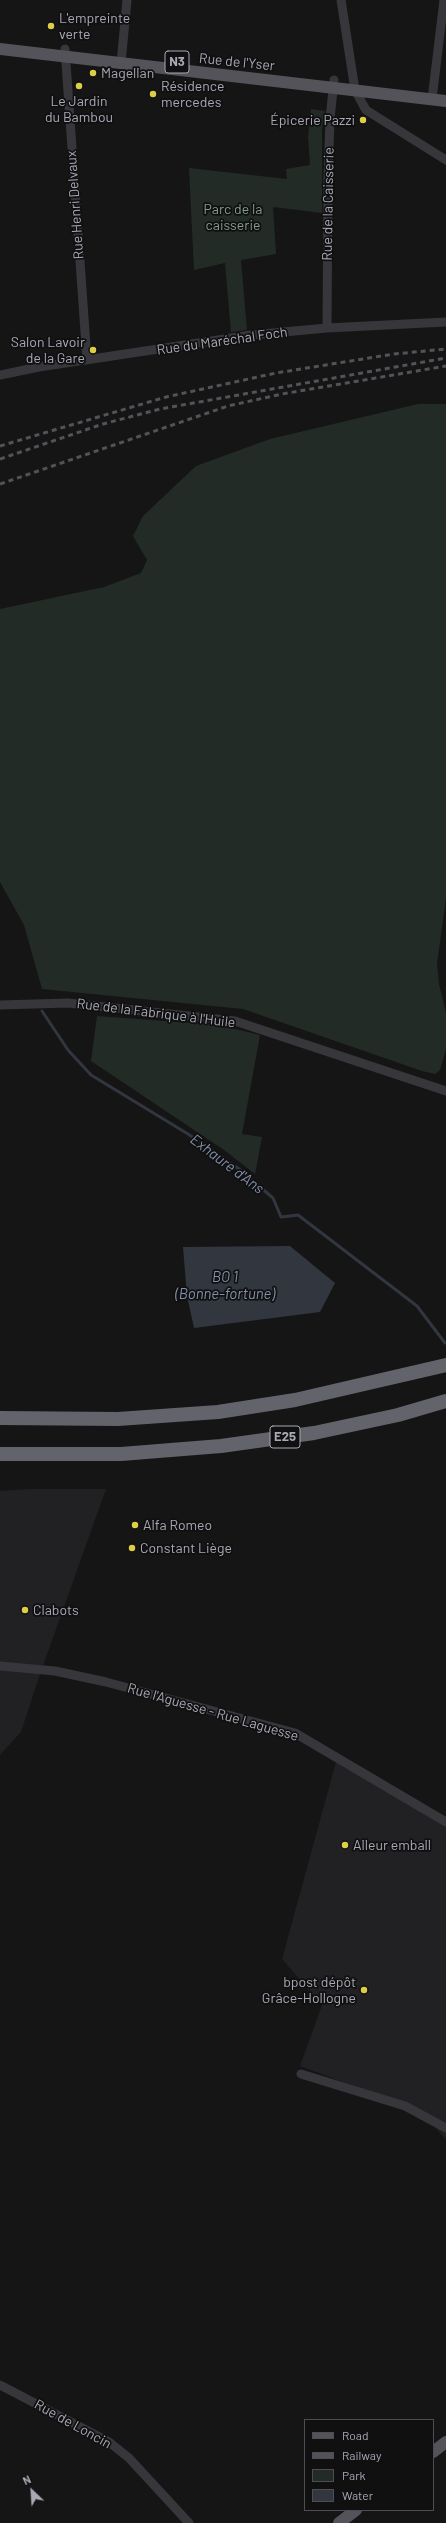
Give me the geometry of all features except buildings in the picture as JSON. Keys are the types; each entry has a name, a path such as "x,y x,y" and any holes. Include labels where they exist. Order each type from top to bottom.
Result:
{"highway":[{"path":"0,1418 118,1419 218,1412 295,1400 446,1365"},
{"name":"E25","path":"0,1454 120,1454 221,1446 314,1433 398,1415 446,1401"}],"main road":[{"name":"Rue de l'Yser","path":"0,42 65,53 433,96 446,101"},
{"name":"Rue de l'Yser","path":"0,49 65,53"},
{"name":"Rue de l'Yser","path":"433,96 446,94"},
{"path":"434,2451 446,2442"},
{"path":"339,2523 355,2511"}],"street":[{"path":"122,60 127,0"},
{"path":"341,0 354,86 366,110 446,160"},
{"path":"433,96 444,0"},
{"name":"Rue Henri Delvaux","path":"65,53 87,360"},
{"name":"Rue de la Caisserie","path":"327,328 328,178 330,119 334,84"},
{"name":"Rue du Maréchal Foch","path":"0,375 251,334 327,328 446,322"},
{"name":"Rue de la Fabrique à l'Huile","path":"0,1005 68,1002 236,1021 445,1089"},
{"name":"Rue l'Aguesse - Rue Laguesse","path":"0,1666 55,1671 106,1682 294,1733 446,1822"},
{"path":"300,2074 405,2106 446,2128"},
{"name":"Rue de Loncin","path":"0,2385 109,2442 129,2458 189,2523"}],"shaded area":[{"path":"30,1489 106,1489 21,1732 0,1755 0,1491"},
{"path":"336,1762 446,1827 446,2140 421,2111 300,2066 322,2005 282,1959"}],"green space":[{"name":"Parc de la caisserie","path":"311,109 325,111 322,129 322,213 273,207 276,254 241,260 247,330 231,332 225,263 194,270 189,168 287,179 286,169 310,165 308,137"},
{"path":"418,404 446,404 446,898 437,964 439,984 446,1013 446,1049 440,1070 435,1074 422,1071 243,1009 42,989 24,925 0,882 0,609 104,587 141,573 147,560 133,536 143,516 196,466 270,439"},
{"path":"97,1016 219,1025 260,1035 242,1134 262,1137 255,1174 224,1150 91,1061"}],"water":[{"name":"BO 1 (Bonne-fortune)","path":"290,1246 335,1283 320,1312 194,1328 187,1296 183,1247"}],"waterway":[{"name":"Exhaure d'Ans","path":"42,1011 68,1050 91,1075 188,1134 239,1169 273,1198 281,1217 298,1215 417,1306 445,1343"}],"railway":[{"path":"0,446 166,397 276,373 394,354 446,349"},
{"path":"0,459 103,424 160,409 446,358"},
{"path":"0,484 228,406 282,394 446,366"}],"place":[{"name":"L'empreinte verte","path":"51,26"},
{"name":"Magellan","path":"93,73"},
{"name":"Le Jardin du Bambou","path":"79,86"},
{"name":"Résidence mercedes","path":"153,94"},
{"name":"Épicerie Pazzi","path":"363,120"},
{"name":"Salon Lavoir de la Gare","path":"93,350"},
{"name":"Alfa Romeo","path":"135,1525"},
{"name":"Constant Liège","path":"132,1548"},
{"name":"Clabots","path":"25,1610"},
{"name":"Alleur emball","path":"345,1845"},
{"name":"bpost dépôt Grâce-Hollogne","path":"364,1990"}]}
